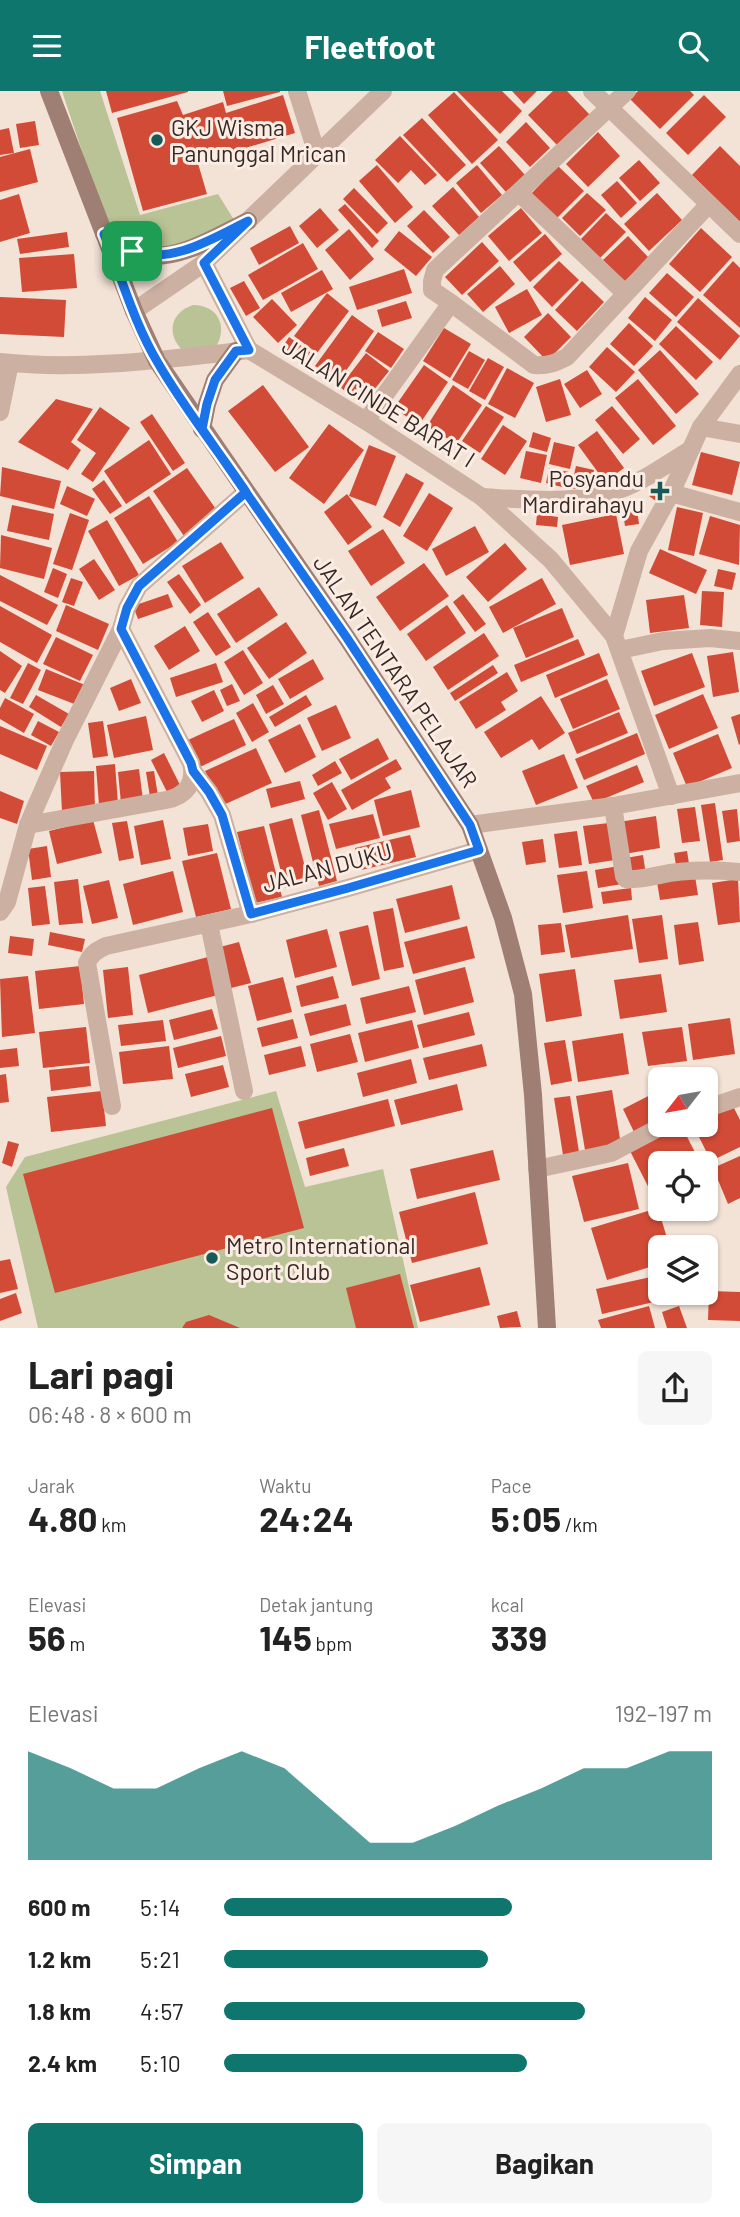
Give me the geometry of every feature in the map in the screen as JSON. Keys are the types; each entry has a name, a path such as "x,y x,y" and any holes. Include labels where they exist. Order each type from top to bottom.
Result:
{"main road":[{"name":"JALAN TENTARA PELAJAR","path":"49,91 134,311 157,361 347,638 470,825 503,918 523,994 533,1095 547,1328"},
{"path":"104,234 132,251 156,256 192,247 248,221"},
{"path":"202,429 215,380 242,350"}],"street":[{"path":"298,91 317,154"},
{"path":"134,311 204,263 383,91"},
{"path":"592,91 740,234"},
{"path":"627,91 435,270 432,290 534,365 555,364 566,357 709,204"},
{"path":"519,193 625,293"},
{"path":"0,412 5,362 82,364 157,361 242,350 204,263"},
{"path":"366,421 451,303"},
{"name":"JALAN CINDE BARAT I","path":"242,350 366,421 482,497 551,560 617,643"},
{"path":"671,796 617,643 639,551 671,493 701,426 740,374"},
{"path":"701,426 740,434"},
{"name":"JALAN CINDE BARAT I","path":"482,497 573,499 605,494 633,484 690,450"},
{"path":"0,912 8,902 28,825 65,740 121,629 127,608 139,586 246,492"},
{"path":"671,493 740,512"},
{"path":"28,825 173,799 189,788 193,778 191,763 121,629"},
{"path":"617,643 710,638 740,641"},
{"path":"193,771 222,815 251,914"},
{"path":"470,825 612,806 740,783"},
{"path":"612,806 626,879 646,879 660,874 712,869 740,872"},
{"name":"JALAN DUKU","path":"112,1106 87,963 90,956 106,946 251,914 479,850"},
{"path":"209,924 244,1091"},
{"path":"718,1105 740,1097"},
{"path":"537,1169 611,1153 648,1133"}],"green space":[{"path":"62,91 100,91 140,215 218,194 236,223 204,255 121,269"},
{"path":"193,305 214,312 220,323 220,337 217,345 183,351 174,338 173,325 179,313"},
{"name":"Metro International Sport Club","path":"276,1091 305,1187 383,1169 418,1328 38,1328 6,1187 25,1157"}],"building":[{"path":"106,91 188,91 188,92 112,113"},
{"path":"223,91 280,91 280,92 227,106"},
{"path":"457,91 502,91 522,111 500,134"},
{"path":"512,91 537,91 524,104"},
{"path":"553,91 567,91 590,115 558,146 528,115"},
{"path":"638,91 690,91 694,95 660,129 630,99"},
{"path":"454,92 498,140 472,164 428,115"},
{"path":"283,95 295,133 199,162 192,143 207,194 143,211 117,118 177,101 183,115 223,102 226,113"},
{"path":"704,95 726,117 688,155 666,133"},
{"path":"422,118 466,165 447,182 403,135"},
{"path":"35,121 39,145 20,148 16,124"},
{"path":"526,122 550,148 530,167 506,142"},
{"path":"9,128 14,153 0,155 0,130"},
{"path":"598,132 620,156 588,187 566,164"},
{"path":"400,136 437,175 425,185 411,170 398,183 375,160"},
{"path":"499,146 525,175 506,192 480,163"},
{"path":"720,146 740,166 740,222 692,175"},
{"path":"30,149 38,182 0,192 0,157"},
{"path":"639,160 660,183 640,201 619,178"},
{"path":"377,165 413,207 395,223 359,181"},
{"path":"477,165 502,195 481,213 456,183"},
{"path":"558,166 584,191 555,220 529,196"},
{"path":"617,181 637,203 621,218 601,195"},
{"path":"453,187 479,217 459,235 432,206"},
{"path":"354,188 388,223 377,234 343,199"},
{"path":"587,193 606,210 580,236 562,218"},
{"path":"657,193 682,220 649,251 624,224"},
{"path":"19,194 30,233 0,242 0,200"},
{"path":"345,204 379,241 372,248 338,210"},
{"path":"320,208 339,230 317,248 299,226"},
{"path":"521,208 542,233 509,261 488,236"},
{"path":"424,210 450,237 433,253 407,226"},
{"path":"606,213 626,232 600,258 581,239"},
{"path":"290,226 299,243 259,265 250,248"},
{"path":"701,228 732,257 700,292 669,264"},
{"path":"349,229 374,259 350,280 325,250"},
{"path":"399,231 432,257 416,276 384,250"},
{"path":"67,232 69,247 20,254 17,239"},
{"path":"545,234 562,254 530,282 513,262"},
{"path":"628,236 649,258 624,282 603,260"},
{"path":"482,242 499,261 462,295 445,277"},
{"path":"303,243 318,269 263,300 248,275"},
{"path":"74,254 77,288 22,292 19,258"},
{"path":"559,261 579,280 552,307 533,287"},
{"path":"733,261 740,268 740,328 703,295"},
{"path":"500,266 515,284 483,312 467,294"},
{"path":"404,269 412,293 357,310 349,287"},
{"path":"322,270 333,289 291,312 281,293"},
{"path":"667,273 694,297 676,317 649,293"},
{"path":"244,281 260,308 246,316 230,288"},
{"path":"582,281 604,302 577,331 555,310"},
{"path":"527,289 542,315 509,333 495,307"},
{"path":"327,293 349,311 317,353 294,336"},
{"path":"0,297 66,300 64,337 0,334"},
{"path":"645,297 672,320 655,341 628,318"},
{"path":"698,298 740,336 720,360 677,322"},
{"path":"272,299 297,325 278,343 253,317"},
{"path":"406,301 412,318 382,327 377,310"},
{"path":"548,313 571,337 547,361 524,337"},
{"path":"352,315 374,331 338,382 315,366"},
{"path":"629,323 653,346 634,366 610,344"},
{"path":"676,326 713,362 696,380 659,344"},
{"path":"444,328 471,344 450,378 423,361"},
{"path":"378,332 404,349 391,368 365,351"},
{"path":"289,337 314,355 307,365 282,348"},
{"path":"607,347 635,372 616,392 589,367"},
{"path":"660,350 699,394 676,414 638,370"},
{"path":"469,351 485,360 468,389 452,380"},
{"path":"366,353 389,371 362,405 340,387"},
{"path":"488,358 504,367 485,400 469,391"},
{"path":"424,365 448,382 419,425 394,408"},
{"path":"507,368 534,383 515,418 488,404"},
{"path":"587,370 602,394 580,408 564,384"},
{"path":"560,379 571,415 546,422 536,387"},
{"path":"638,379 676,426 653,445 615,398"},
{"path":"263,385 309,447 275,472 228,411"},
{"path":"453,385 482,405 456,444 427,426"},
{"path":"56,399 93,409 71,442 81,450 68,470 18,442"},
{"path":"486,406 504,417 480,453 462,441"},
{"path":"612,406 640,439 623,454 595,420"},
{"path":"100,407 130,428 93,482 81,474 96,453 77,440"},
{"path":"152,414 185,463 173,471 140,422"},
{"path":"329,424 364,450 324,504 289,478"},
{"path":"503,425 527,441 505,475 481,459"},
{"path":"597,431 624,468 605,482 578,445"},
{"path":"533,432 551,438 547,452 529,447"},
{"path":"149,440 171,474 126,504 104,471"},
{"path":"554,442 575,447 570,469 549,464"},
{"path":"369,445 396,456 376,506 349,496"},
{"path":"526,451 547,455 541,483 520,478"},
{"path":"701,452 740,462 732,495 692,485"},
{"path":"576,466 594,470 590,492 571,488"},
{"path":"2,467 61,481 54,509 0,496"},
{"path":"187,468 218,512 184,536 153,491"},
{"path":"549,468 569,472 566,488 546,483"},
{"path":"406,473 424,483 400,527 383,517"},
{"path":"104,480 122,506 110,514 92,489"},
{"path":"658,482 669,489 660,504 649,496"},
{"path":"67,486 95,499 87,516 60,504"},
{"path":"429,493 453,508 427,551 403,536"},
{"path":"347,494 372,527 348,545 324,512"},
{"path":"149,496 178,542 143,564 114,518"},
{"path":"636,503 639,524 625,526 622,505"},
{"path":"12,505 54,514 49,540 7,531"},
{"path":"677,507 703,513 694,556 668,550"},
{"path":"70,513 89,520 72,570 53,564"},
{"path":"537,514 558,517 557,527 536,525"},
{"path":"616,514 624,554 570,565 562,525"},
{"path":"710,516 740,525 739,565 699,554"},
{"path":"107,520 139,575 119,586 88,531"},
{"path":"475,526 489,552 446,576 432,549"},
{"path":"383,529 405,563 371,586 348,551"},
{"path":"1,535 52,548 44,579 0,568"},
{"path":"221,542 244,578 205,603 182,566"},
{"path":"505,543 527,569 488,602 466,577"},
{"path":"660,549 707,570 696,594 649,573"},
{"path":"94,559 115,590 99,600 79,569"},
{"path":"424,563 449,596 400,631 376,597"},
{"path":"53,568 67,574 58,598 44,592"},
{"path":"718,569 736,573 732,590 714,586"},
{"path":"179,574 201,605 190,614 167,582"},
{"path":"0,575 58,605 47,625 0,601"},
{"path":"71,578 83,582 74,606 62,602"},
{"path":"542,578 556,604 503,633 489,607"},
{"path":"259,587 278,615 236,643 217,614"},
{"path":"702,591 724,592 722,627 700,625"},
{"path":"168,594 173,607 138,619 133,606"},
{"path":"463,594 486,624 475,632 453,602"},
{"path":"684,595 689,628 650,633 646,600"},
{"path":"66,605 109,624 98,650 56,631"},
{"path":"447,605 466,633 426,661 407,634"},
{"path":"0,606 52,635 37,663 0,642"},
{"path":"562,608 574,637 526,658 513,628"},
{"path":"208,612 231,647 216,656 193,622"},
{"path":"286,622 307,653 269,679 247,648"},
{"path":"185,626 200,651 169,670 154,646"},
{"path":"484,633 499,656 448,690 433,667"},
{"path":"56,637 93,655 80,681 43,664"},
{"path":"578,639 585,655 521,682 514,665"},
{"path":"243,650 263,683 244,695 224,662"},
{"path":"0,651 22,666 5,693 0,690"},
{"path":"733,652 739,692 713,697 707,656"},
{"path":"599,653 608,675 555,698 546,675"},
{"path":"692,653 705,687 654,706 641,671"},
{"path":"313,659 324,679 290,699 278,679"},
{"path":"28,663 41,670 23,704 10,698"},
{"path":"216,663 223,682 176,697 170,678"},
{"path":"493,665 498,673 455,701 450,693"},
{"path":"46,669 85,685 77,705 38,690"},
{"path":"507,672 518,691 501,702 506,710 476,729 459,702"},
{"path":"131,679 141,703 119,711 110,688"},
{"path":"607,679 620,709 573,729 560,699"},
{"path":"232,684 240,701 227,706 220,690"},
{"path":"273,685 284,704 266,714 256,695"},
{"path":"214,690 224,711 202,722 191,701"},
{"path":"703,694 718,728 669,749 655,715"},
{"path":"36,695 69,714 61,727 29,707"},
{"path":"306,695 312,705 275,727 269,717"},
{"path":"541,696 565,733 539,750 532,739 501,758 484,732"},
{"path":"5,698 34,714 24,733 0,719 0,708"},
{"path":"253,703 269,732 252,742 236,713"},
{"path":"336,705 351,738 322,751 307,718"},
{"path":"619,712 628,733 577,754 568,733"},
{"path":"740,714 740,744 739,745 731,717"},
{"path":"146,716 153,750 114,758 107,725"},
{"path":"234,719 246,745 200,767 188,740"},
{"path":"38,721 59,732 51,746 31,735"},
{"path":"103,721 108,756 93,758 88,723"},
{"path":"300,724 316,757 285,773 268,740"},
{"path":"0,726 47,746 37,770 0,754"},
{"path":"637,733 645,754 584,780 575,759"},
{"path":"718,734 732,768 687,787 673,753"},
{"path":"378,738 389,759 351,780 339,759"},
{"path":"256,748 272,783 221,806 205,771"},
{"path":"164,753 182,789 169,796 151,760"},
{"path":"564,754 578,788 536,805 522,771"},
{"path":"396,759 402,769 385,778 391,788 352,810 341,790"},
{"path":"335,761 342,773 318,786 312,775"},
{"path":"115,764 118,804 99,805 96,766"},
{"path":"637,765 644,782 594,803 586,786"},
{"path":"139,769 143,800 121,803 118,772"},
{"path":"94,771 95,810 62,812 60,772"},
{"path":"154,771 158,796 150,797 146,772"},
{"path":"300,781 305,799 271,808 266,789"},
{"path":"332,782 347,809 328,820 313,793"},
{"path":"411,790 420,827 383,836 374,800"},
{"path":"0,791 24,801 17,824 0,818"},
{"path":"715,803 723,860 710,862 701,805"},
{"path":"695,807 700,841 682,843 677,809"},
{"path":"737,809 740,841 727,843 722,811"},
{"path":"319,810 337,881 319,886 301,815"},
{"path":"373,814 380,838 336,849 329,824"},
{"path":"656,816 660,848 624,854 619,822"},
{"path":"292,818 309,882 285,888 269,824"},
{"path":"93,820 102,853 57,864 49,831"},
{"path":"163,820 171,859 141,865 134,826"},
{"path":"127,821 134,858 119,861 112,823"},
{"path":"609,823 615,860 589,864 583,826"},
{"path":"208,824 213,851 188,856 183,828"},
{"path":"264,826 282,897 255,903 237,832"},
{"path":"577,831 582,865 559,868 554,834"},
{"path":"410,835 416,857 361,870 355,848"},
{"path":"543,839 546,862 526,865 522,842"},
{"path":"47,846 51,877 32,880 28,849"},
{"path":"687,851 690,870 677,872 674,853"},
{"path":"217,853 231,909 196,917 182,861"},
{"path":"643,855 646,875 628,878 626,858"},
{"path":"619,866 622,884 598,888 595,870"},
{"path":"173,871 183,912 133,925 123,884"},
{"path":"587,871 593,908 563,913 557,875"},
{"path":"695,876 698,895 660,900 657,882"},
{"path":"78,879 83,923 59,925 54,882"},
{"path":"738,879 740,922 718,925 712,883"},
{"path":"109,880 118,918 92,924 83,886"},
{"path":"452,885 460,919 405,933 396,899"},
{"path":"45,886 50,924 32,926 28,888"},
{"path":"631,888 632,900 603,904 601,892"},
{"path":"393,908 404,967 384,971 373,912"},
{"path":"628,915 633,949 571,958 565,925"},
{"path":"662,915 668,959 639,963 632,919"},
{"path":"698,922 704,961 679,965 674,925"},
{"path":"561,923 565,952 541,955 538,925"},
{"path":"368,925 380,979 352,986 339,932"},
{"path":"467,926 475,958 413,974 404,942"},
{"path":"327,929 337,967 295,978 286,940"},
{"path":"50,932 85,939 82,952 48,945"},
{"path":"10,936 34,939 32,956 8,953"},
{"path":"239,942 251,983 231,988 220,947"},
{"path":"208,957 218,995 148,1013 139,975"},
{"path":"80,966 84,1004 39,1009 35,971"},
{"path":"128,967 133,1015 108,1018 103,970"},
{"path":"465,967 474,1002 424,1015 415,980"},
{"path":"575,969 582,1016 546,1022 539,974"},
{"path":"661,974 667,1012 620,1019 614,980"},
{"path":"28,976 35,1033 2,1037 0,979"},
{"path":"333,976 339,998 301,1007 296,986"},
{"path":"283,977 292,1012 257,1021 248,986"},
{"path":"409,986 416,1012 366,1024 360,998"},
{"path":"346,1004 351,1025 310,1036 304,1014"},
{"path":"212,1009 218,1029 174,1040 169,1020"},
{"path":"469,1012 475,1035 423,1048 417,1025"},
{"path":"730,1018 735,1054 693,1060 688,1024"},
{"path":"293,1019 298,1038 262,1047 257,1028"},
{"path":"163,1020 166,1041 121,1046 118,1025"},
{"path":"412,1020 419,1048 365,1062 358,1033"},
{"path":"86,1027 90,1063 43,1068 39,1032"},
{"path":"682,1027 687,1061 648,1066 642,1032"},
{"path":"623,1033 629,1074 578,1082 572,1041"},
{"path":"350,1034 358,1062 317,1072 310,1044"},
{"path":"221,1036 226,1056 178,1068 173,1048"},
{"path":"565,1040 572,1081 551,1085 544,1043"},
{"path":"482,1044 487,1066 429,1080 423,1058"},
{"path":"169,1046 173,1079 123,1084 119,1052"},
{"path":"301,1046 306,1066 269,1075 264,1055"},
{"path":"17,1048 19,1066 0,1068 0,1050"},
{"path":"411,1059 417,1083 363,1097 357,1073"},
{"path":"223,1065 229,1087 191,1097 185,1074"},
{"path":"89,1066 91,1086 51,1091 49,1070"},
{"path":"6,1074 9,1102 0,1103 0,1075"},
{"path":"457,1084 463,1110 401,1125 394,1100"},
{"path":"612,1090 621,1145 585,1150 576,1096"},
{"path":"102,1091 106,1126 51,1132 47,1097"},
{"path":"570,1096 579,1152 563,1155 554,1098"},
{"path":"648,1096 648,1126 634,1132 623,1109"},
{"path":"388,1099 395,1126 305,1149 298,1122"},
{"path":"732,1104 740,1120 740,1147 718,1158 718,1151 706,1151 699,1137 718,1137 718,1111"},
{"path":"272,1108 304,1228 55,1293 23,1174"},
{"path":"652,1137 687,1137 694,1151 648,1151 648,1186 629,1149"},
{"path":"8,1141 19,1144 12,1167 2,1163"},
{"path":"344,1148 349,1166 310,1176 306,1158"},
{"path":"493,1150 500,1180 417,1199 410,1169"},
{"path":"740,1156 740,1198 728,1204 718,1180 718,1166"},
{"path":"628,1163 639,1209 584,1222 572,1176"},
{"path":"475,1192 488,1244 412,1263 399,1212"},
{"path":"648,1211 648,1221 662,1221 666,1235 648,1235 648,1268 607,1280 591,1228"},
{"path":"10,1259 18,1289 0,1293 0,1261"},
{"path":"480,1267 490,1305 420,1322 410,1285"},
{"path":"400,1274 414,1328 356,1328 346,1288"},
{"path":"648,1278 648,1303 602,1314 596,1289"},
{"path":"718,1291 740,1292 740,1321 708,1320 709,1305 718,1305"},
{"path":"16,1293 22,1313 0,1321 0,1299"},
{"path":"649,1306 655,1328 601,1328 598,1320"},
{"path":"679,1306 687,1328 667,1328 662,1312"},
{"path":"517,1311 521,1327 500,1328 497,1316"},
{"path":"209,1315 240,1328 182,1328 186,1322"}],"place":[{"name":"GKJ Wisma Panunggal Mrican","path":"157,140"},
{"name":"Posyandu Mardirahayu","path":"660,491"},
{"name":"Metro International Sport Club","path":"212,1258"}],"route":[{"path":"132,251 104,234 157,361 190,412 246,492 167,560 139,586 127,608 121,629 193,771 222,815 251,914 479,850 470,825 347,638 202,429 215,380 236,351 249,350 204,263 248,221 192,247 170,254 156,256 132,251"}]}
